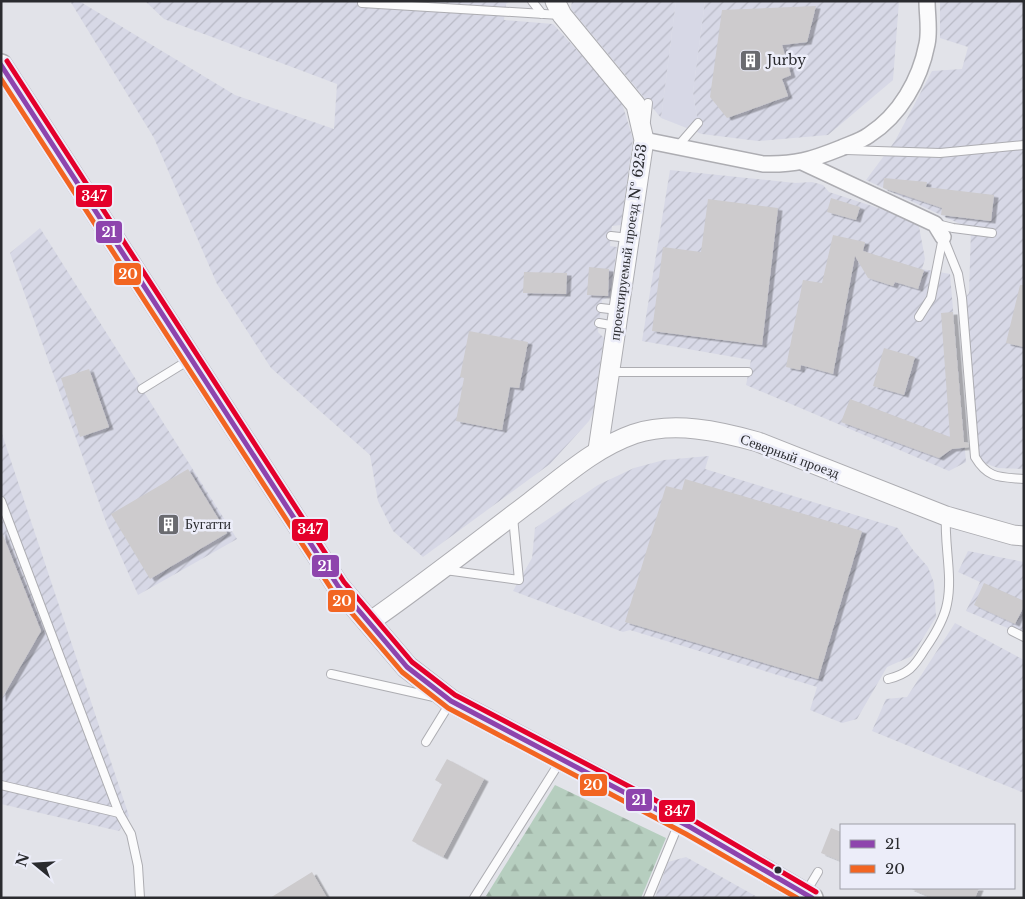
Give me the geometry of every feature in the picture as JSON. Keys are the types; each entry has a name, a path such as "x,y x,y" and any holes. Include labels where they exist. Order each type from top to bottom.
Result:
{"main road":[{"path":"1,65 334,579 368,623 407,667 451,701 680,822 753,862 808,896"}],"street":[{"path":"644,140 763,164 782,164 802,162 869,136 899,108 916,81 927,42 927,1"},
{"name":"проектируемый проезд № 6253","path":"553,10 636,105 644,140 630,238 608,317 609,372 598,450"},
{"path":"802,162 939,230"},
{"name":"Северный проезд","path":"368,623 442,570 598,450 635,434 663,429 695,429 727,433 772,447 946,516 1013,535 1024,536"}],"lane":[{"path":"532,1 553,10"},
{"path":"362,3 553,10"},
{"path":"644,140 648,103"},
{"path":"677,147 698,124"},
{"path":"836,150 940,153 1024,145"},
{"path":"939,230 953,228 992,233"},
{"path":"919,317 931,298 939,230"},
{"path":"939,230 958,274 962,298 975,457 982,469 991,474 1004,478 1024,480"},
{"path":"611,236 630,238"},
{"path":"142,389 191,359"},
{"path":"609,372 748,372"},
{"path":"1,501 119,813 131,834 138,866 140,898"},
{"path":"442,570 519,580 513,515"},
{"path":"888,679 902,676 914,666 936,633 947,605 949,580 945,533 946,516"},
{"path":"1012,631 1024,637"},
{"path":"331,674 451,701 426,742"},
{"path":"474,898 562,760"},
{"path":"1,785 119,813"},
{"path":"648,898 680,822"},
{"path":"808,896 818,872"}],"shaded area":[{"path":"70,1 79,1 235,95 334,129 337,84 164,19 145,1 510,1 506,4 504,20 553,24 620,97 633,139 621,225 612,226 610,246 617,247 610,297 602,300 598,332 604,338 593,413 589,421 550,464 423,557 393,531 378,501 370,455 271,368 217,284 154,138"},
{"path":"572,1 676,1 661,118 571,9"},
{"path":"676,1 705,1 693,92 698,123 702,134 661,118"},
{"path":"705,1 899,1 893,80 828,135 758,141 702,134 698,123 693,92"},
{"path":"940,1 1024,1 1024,469 998,468 979,461 963,300 969,293 971,229 866,180 895,141 932,71 962,69 968,47 940,38"},
{"path":"670,170 795,183 812,182 823,185 829,192 918,221 925,259 922,269 950,274 966,462 949,471 746,385 751,360 642,341"},
{"path":"40,228 237,539 138,595 107,525 10,253"},
{"path":"1,431 129,816 119,831 1,804"},
{"path":"709,456 705,469 898,528 913,550 928,567 934,583 936,617 912,656 887,667 857,719 842,723 810,710 817,687 630,630 623,632 513,591 532,558 535,528 598,485 634,468 664,460"},
{"path":"968,551 1024,562 1024,633 1022,634 966,611 980,582 958,572"},
{"path":"955,623 1024,660 1024,793 872,731 886,699 907,697"},
{"path":"686,857 759,898 655,898 668,862"}],"green space":[{"path":"555,785 666,838 641,898 490,898 486,896"}],"building":[{"name":"Jurby","path":"816,6 807,42 782,45 791,75 782,79 788,96 727,118 710,97 722,10"},
{"path":"884,178 927,182 926,187 994,195 991,221 941,215 942,208 883,188"},
{"path":"831,198 860,207 856,220 827,212"},
{"path":"708,199 778,208 762,345 652,331 663,247 701,252"},
{"path":"833,235 865,242 863,251 924,270 918,289 895,282 893,286 868,278 855,256 833,374 801,365 800,370 786,367 803,280 822,283"},
{"path":"589,267 609,269 608,296 587,295"},
{"path":"524,272 567,273 566,294 523,293"},
{"path":"1020,285 1024,285 1024,347 1006,343"},
{"path":"953,312 964,442 968,443 969,447 952,449 939,458 841,422 850,399 950,437 941,313"},
{"path":"469,331 528,342 519,388 510,387 502,430 456,421 464,378 460,377"},
{"path":"884,348 915,357 904,395 873,386"},
{"path":"89,369 109,427 80,437 61,378"},
{"name":"Бугатти","path":"188,469 227,533 150,579 111,514"},
{"path":"685,479 862,531 818,679 625,622 666,486 682,490"},
{"path":"1,530 41,631 1,700"},
{"path":"984,583 1024,601 1024,606 1015,624 974,605"},
{"path":"447,759 484,779 443,857 412,841 442,784 435,780"},
{"path":"831,828 840,832 840,861 821,853"},
{"path":"312,872 327,898 270,898"},
{"path":"911,889 979,889 975,898 933,898"}],"transit line":[{"name":"347","path":"7,61 344,582 412,662 455,695 693,820 816,892"},
{"name":"21","path":"1,65 338,586 407,667 451,701 690,827 812,898"},
{"name":"20","path":"1,79 332,590 402,672 448,708 686,834 797,898"}],"place":[{"name":"Jurby","path":"751,60"},
{"name":"Бугатти","path":"169,524"}]}
